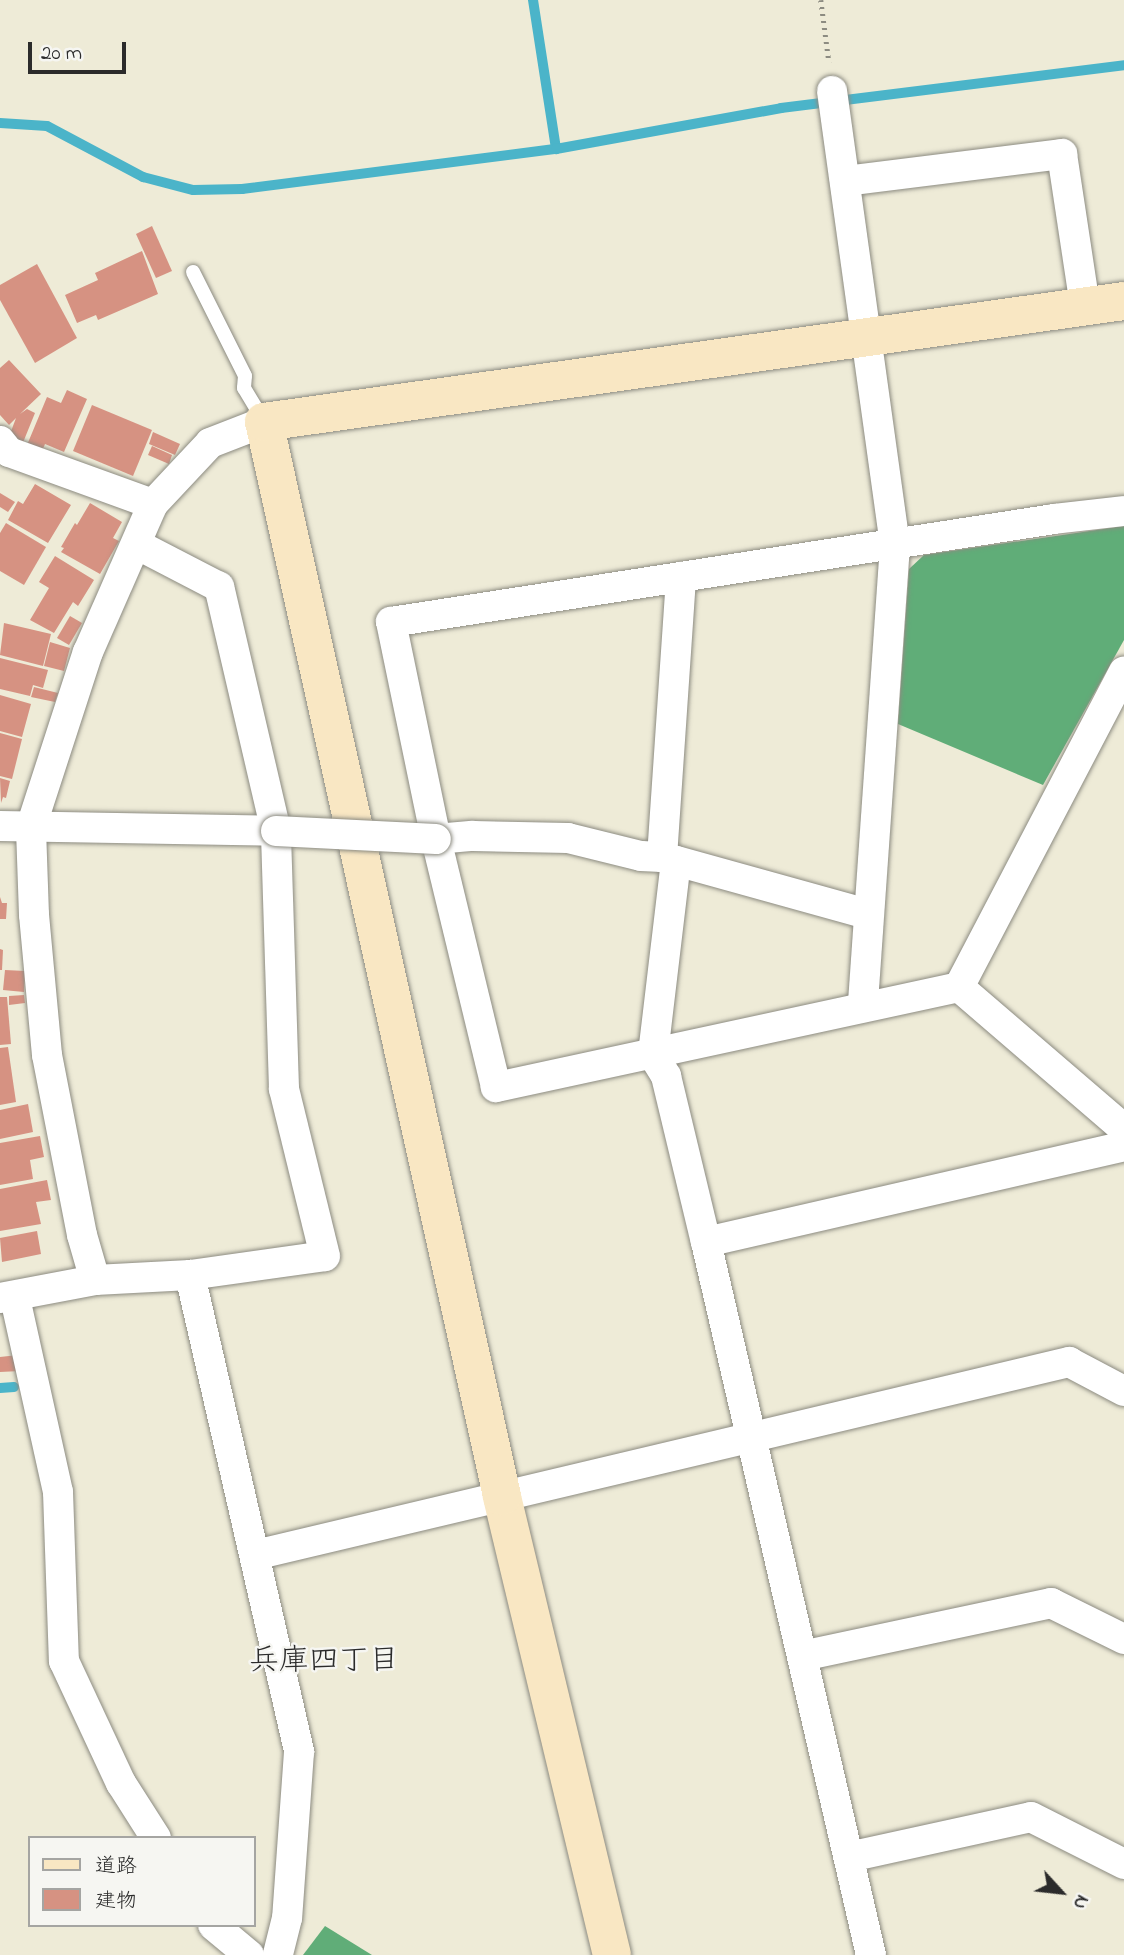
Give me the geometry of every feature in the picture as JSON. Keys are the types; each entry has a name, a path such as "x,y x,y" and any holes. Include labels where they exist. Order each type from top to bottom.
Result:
{"street":[{"path":"834,102 895,545 867,914 863,1007"},
{"path":"845,181 1062,154 1085,306"},
{"path":"95,1280 82,1234 47,1055 34,915 31,827 88,652 153,504 210,443 264,422 1124,301"},
{"path":"264,422 502,1496 612,1955"},
{"path":"3,453 153,504"},
{"path":"959,987 496,1087 436,839 391,622 1054,519 1124,511"},
{"path":"136,544 219,587 276,831 284,1090 325,1256 190,1275 95,1280 7,1298 58,1492 64,1661 121,1783 155,1836"},
{"path":"681,577 669,859 653,1055 666,1076 870,1955"},
{"path":"959,987 1124,671"},
{"path":"0,826 276,831 436,839 473,836 568,838 641,856 669,859 867,914"},
{"path":"959,987 1124,1129"},
{"path":"706,1242 1124,1146"},
{"path":"190,1275 299,1752 287,1918 278,1955"},
{"path":"255,1555 1069,1362 1124,1391"},
{"path":"802,1656 1051,1603 1124,1639"},
{"path":"849,1857 1031,1817 1124,1864"},
{"path":"215,1927 249,1955"}],"lane":[{"path":"193,272 244,376 244,388 264,422"}],"path":[{"path":"821,0 834,102"}],"green space":[{"path":"1124,526 1124,640 1043,785 898,724 909,569 924,555"},
{"path":"325,1926 372,1955 303,1955"}],"building":[{"path":"152,226 172,271 156,278 136,234"},
{"path":"142,251 158,294 98,320 96,315 77,323 65,295 98,280 95,273"},
{"path":"37,264 77,338 35,363 0,300 0,285"},
{"path":"9,360 41,394 20,414 27,409 35,413 22,445 10,434 16,418 9,425 0,415 0,368"},
{"path":"67,390 87,399 64,452 45,444 42,451 27,445 47,397 61,403"},
{"path":"92,405 152,430 133,476 73,451"},
{"path":"153,432 180,444 175,455 149,444"},
{"path":"152,446 172,455 169,464 148,455"},
{"path":"35,484 71,505 48,543 8,520 18,501 23,504"},
{"path":"0,493 15,502 8,512 0,507"},
{"path":"90,503 122,522 113,538 119,541 100,574 61,552 64,548 61,547 75,523 77,525"},
{"path":"6,523 46,547 24,585 0,571 0,533"},
{"path":"55,556 94,580 78,606 73,602 54,633 30,620 49,588 39,582"},
{"path":"70,616 82,623 69,645 57,638"},
{"path":"4,623 51,634 43,666 0,655"},
{"path":"50,642 70,648 64,671 44,666"},
{"path":"0,658 48,670 43,688 33,685 30,696 0,689"},
{"path":"34,687 58,693 55,702 31,697"},
{"path":"0,695 31,704 22,737 0,731"},
{"path":"0,733 22,739 12,779 0,776"},
{"path":"0,778 10,781 6,798 3,797 1,803"},
{"path":"0,897 2,903 7,903 6,919 0,919"},
{"path":"0,949 3,950 2,970 0,970"},
{"path":"5,970 25,971 24,992 3,990"},
{"path":"24,995 25,1003 9,1005 9,996"},
{"path":"0,997 7,997 11,1044 0,1045"},
{"path":"8,1047 16,1102 0,1105 0,1048"},
{"path":"28,1104 33,1132 0,1139 0,1110"},
{"path":"40,1136 44,1157 30,1160 33,1179 0,1185 0,1143"},
{"path":"47,1180 51,1200 36,1202 41,1224 0,1231 0,1189"},
{"path":"37,1231 41,1254 2,1262 0,1238"},
{"path":"18,1355 20,1371 0,1372 0,1357"}],"waterway":[{"path":"533,0 556,149"},
{"path":"0,123 47,126 143,177 193,190 242,189 556,149 781,108 1124,65"},
{"path":"0,1388 14,1387"}],"district":[{"name":"兵庫四丁目","path":"324,1662"}]}
